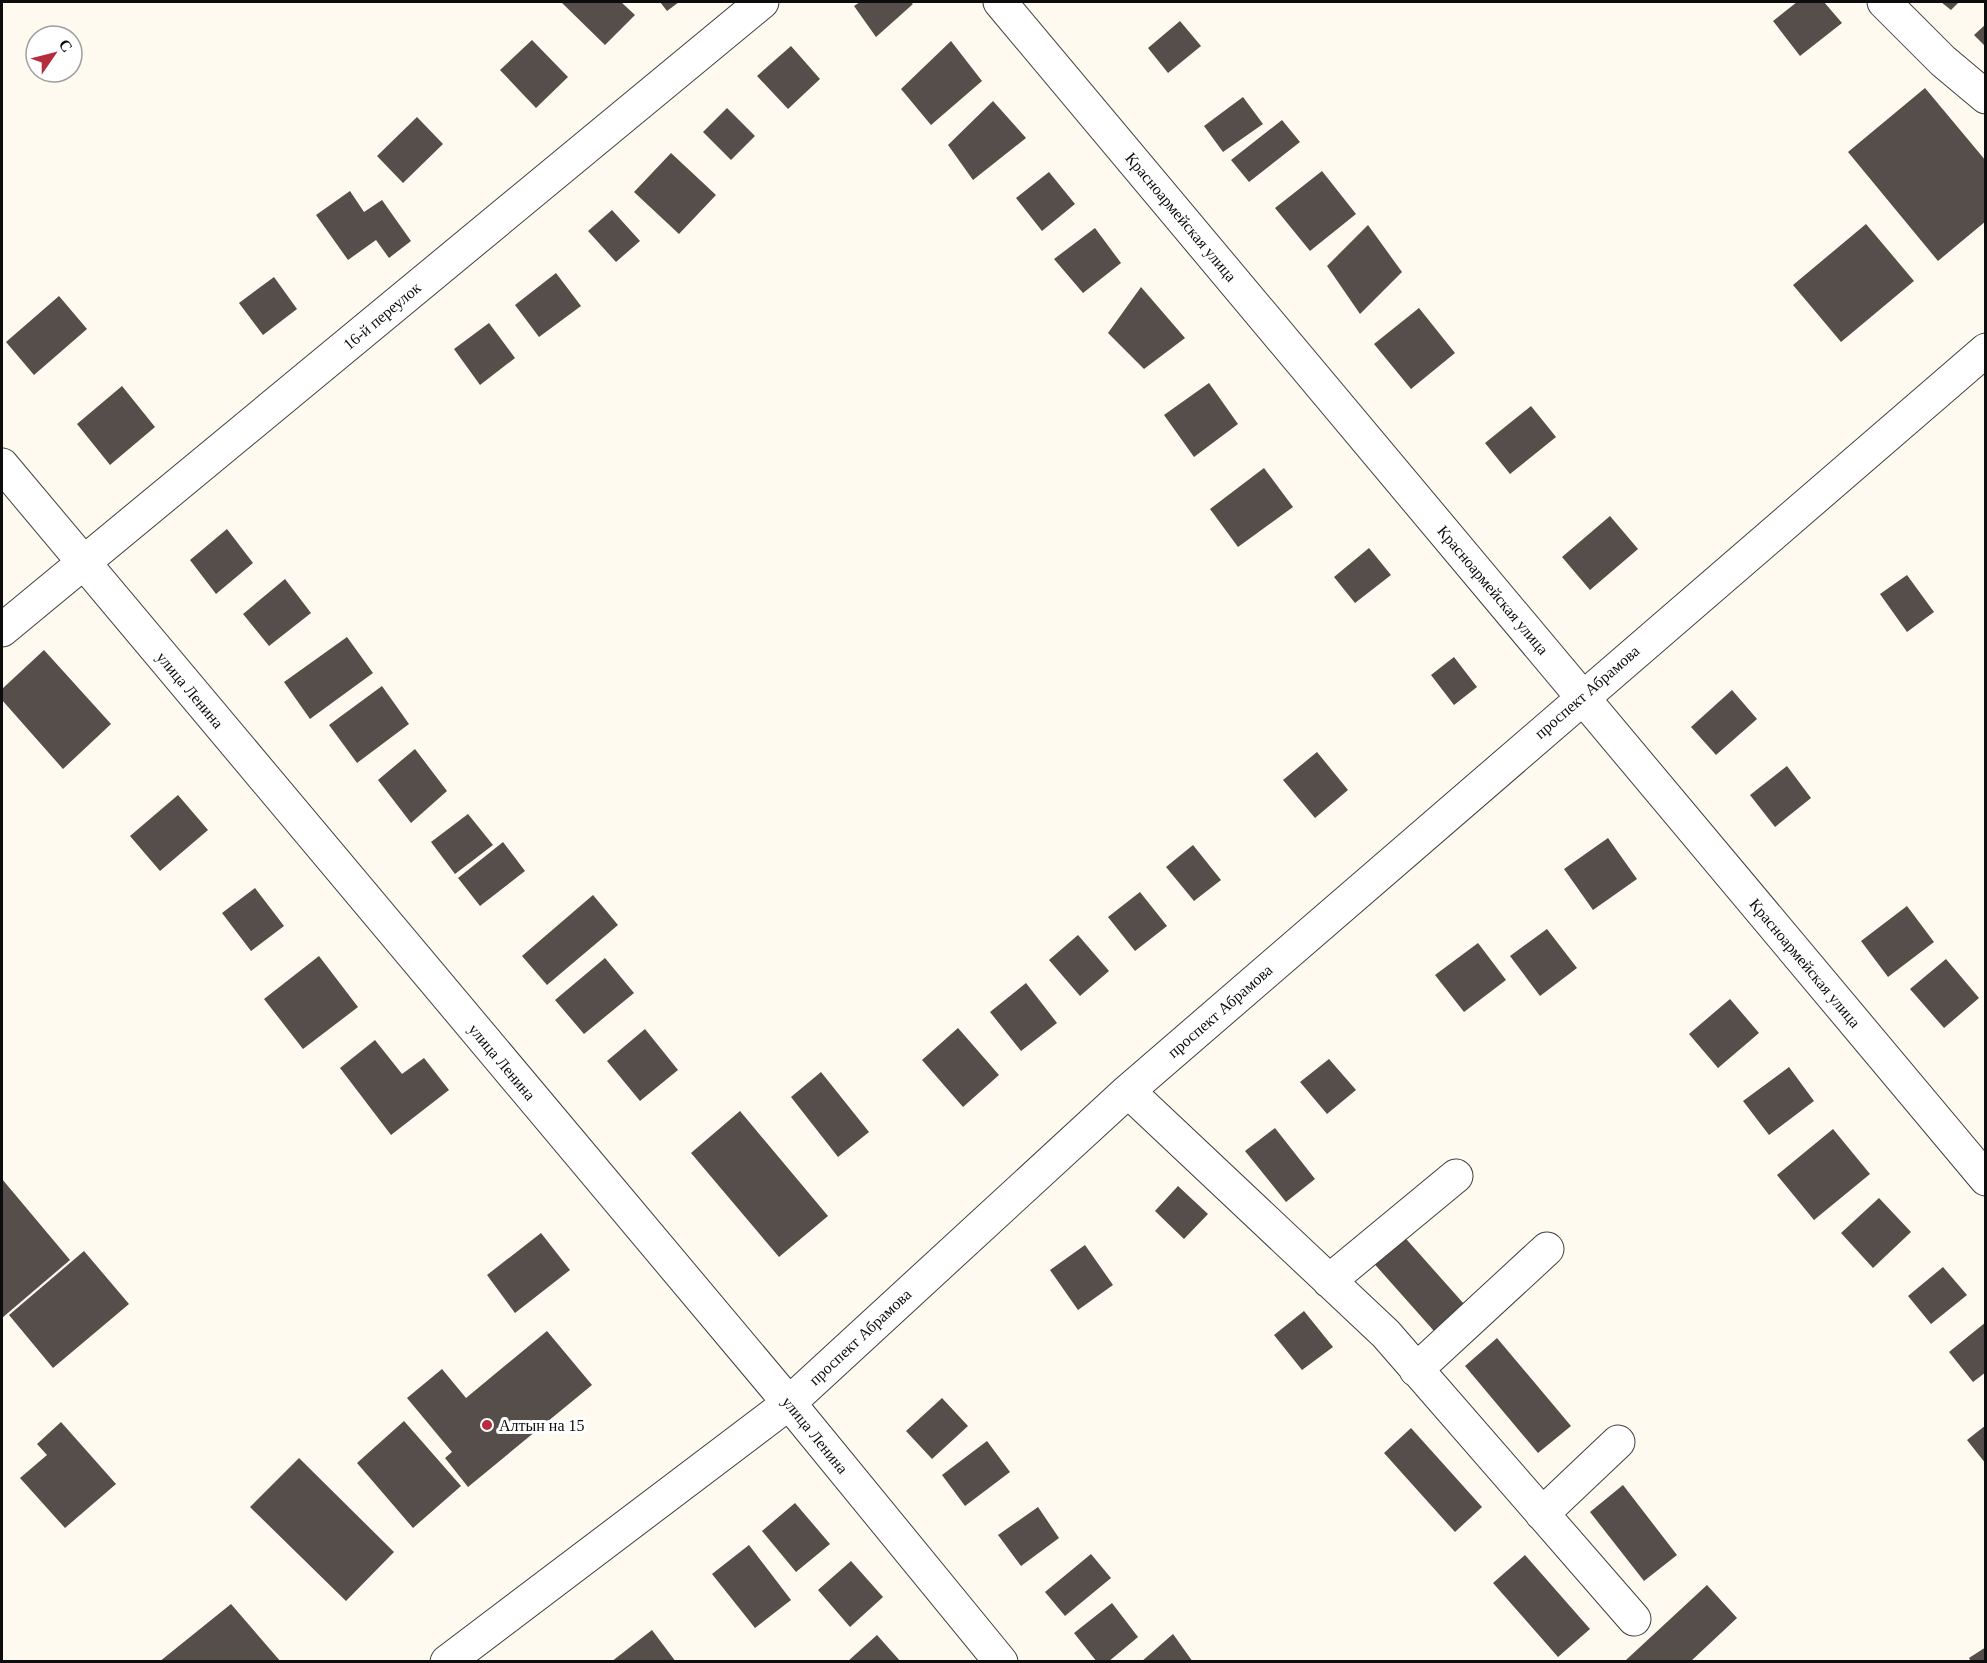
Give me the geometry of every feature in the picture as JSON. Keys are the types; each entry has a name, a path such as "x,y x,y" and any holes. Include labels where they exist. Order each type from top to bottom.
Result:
{"street":[{"name":"16-й переулок","path":"2,630 762,2"},
{"name":"Красноармейская улица","path":"1000,2 1986,1179"},
{"path":"1884,2 1943,62 1986,97"},
{"name":"проспект Абрамова","path":"447,1662 789,1403 1128,1091 1582,696 1986,350"},
{"name":"улица Ленина","path":"2,465 789,1403 1000,1662"},
{"path":"1128,1091 1386,1334 1634,1619"},
{"path":"1329,1281 1456,1176"},
{"path":"1416,1370 1547,1250"},
{"path":"1542,1514 1618,1442"}],"building":[{"path":"561,2 621,2 635,15 605,45"},
{"path":"660,2 679,2 667,11"},
{"path":"860,2 910,2 913,4 876,37 854,6"},
{"path":"1797,2 1824,2 1842,23 1800,56 1773,21"},
{"path":"1941,2 1959,2 1951,10"},
{"path":"1180,21 1201,46 1168,73 1148,48"},
{"path":"1986,24 1986,47 1974,35"},
{"path":"532,40 568,77 536,108 500,70"},
{"path":"951,41 982,81 931,125 901,89"},
{"path":"791,46 820,79 788,109 757,76"},
{"path":"1925,88 1986,161 1986,221 1938,261 1848,152"},
{"path":"1243,97 1263,124 1223,152 1204,126"},
{"path":"993,101 1026,138 973,180 948,145"},
{"path":"727,108 755,136 731,160 703,132"},
{"path":"417,117 443,144 403,183 377,156"},
{"path":"1282,120 1300,142 1249,182 1231,160"},
{"path":"671,153 716,195 679,234 634,192"},
{"path":"1322,171 1356,214 1310,251 1275,208"},
{"path":"1049,172 1075,204 1042,231 1016,198"},
{"path":"350,191 364,212 382,200 411,241 389,258 376,240 348,260 316,215"},
{"path":"612,210 640,241 616,262 588,231"},
{"path":"1866,224 1914,281 1841,342 1793,285"},
{"path":"1368,225 1402,272 1360,314 1327,266"},
{"path":"1095,228 1121,263 1083,293 1054,259"},
{"path":"556,273 581,306 539,337 515,305"},
{"path":"274,277 297,309 263,335 239,303"},
{"path":"1141,287 1185,338 1144,369 1108,333"},
{"path":"59,296 87,329 34,375 6,342"},
{"path":"1419,308 1455,353 1411,389 1374,344"},
{"path":"489,323 515,358 480,385 454,349"},
{"path":"1209,383 1238,424 1194,457 1164,415"},
{"path":"122,386 155,427 110,465 77,424"},
{"path":"1531,406 1556,437 1510,474 1485,443"},
{"path":"1264,468 1293,507 1238,547 1210,509"},
{"path":"1610,516 1638,549 1590,590 1562,557"},
{"path":"227,529 253,563 216,594 190,560"},
{"path":"1369,548 1391,575 1355,603 1334,577"},
{"path":"1907,575 1934,612 1907,632 1880,594"},
{"path":"285,579 311,613 269,646 243,614"},
{"path":"347,637 373,673 310,719 284,682"},
{"path":"44,650 111,724 63,769 2,700 2,689"},
{"path":"1454,657 1477,687 1454,705 1431,675"},
{"path":"382,686 409,724 357,763 329,725"},
{"path":"1732,690 1757,719 1716,755 1691,727"},
{"path":"415,749 447,791 411,823 378,780"},
{"path":"1317,752 1348,790 1315,818 1283,780"},
{"path":"1787,766 1811,798 1775,827 1750,795"},
{"path":"178,795 208,830 160,871 130,836"},
{"path":"468,814 493,845 455,874 431,842"},
{"path":"1608,838 1637,879 1593,910 1564,869"},
{"path":"503,842 525,871 480,906 458,878"},
{"path":"1193,845 1221,880 1194,901 1166,867"},
{"path":"255,888 284,926 251,951 222,913"},
{"path":"1140,892 1167,926 1135,951 1108,917"},
{"path":"593,895 618,925 547,985 522,956"},
{"path":"1907,906 1934,942 1888,977 1861,941"},
{"path":"1547,929 1577,968 1540,996 1510,956"},
{"path":"1078,935 1109,971 1080,996 1049,960"},
{"path":"1478,943 1506,980 1464,1012 1435,975"},
{"path":"319,956 358,1007 303,1049 264,999"},
{"path":"605,958 634,993 584,1034 555,1000"},
{"path":"1946,959 1979,998 1944,1028 1910,989"},
{"path":"1026,983 1057,1023 1021,1051 990,1012"},
{"path":"1730,999 1759,1033 1718,1068 1689,1034"},
{"path":"958,1028 999,1075 963,1107 922,1060"},
{"path":"645,1029 678,1070 640,1101 607,1061"},
{"path":"375,1040 402,1074 424,1058 449,1090 391,1135 340,1068"},
{"path":"1329,1059 1356,1090 1327,1114 1300,1082"},
{"path":"1789,1067 1814,1101 1769,1135 1743,1101"},
{"path":"821,1072 869,1132 838,1157 791,1097"},
{"path":"740,1111 828,1216 779,1257 691,1153"},
{"path":"1275,1128 1315,1179 1286,1202 1245,1151"},
{"path":"1833,1129 1870,1174 1814,1220 1777,1175"},
{"path":"2,1179 70,1260 2,1318"},
{"path":"1178,1186 1208,1214 1184,1239 1155,1211"},
{"path":"1879,1198 1911,1232 1873,1268 1841,1233"},
{"path":"1400,1232 1464,1304 1434,1331 1370,1259"},
{"path":"541,1233 570,1270 515,1313 487,1275"},
{"path":"1085,1245 1113,1285 1078,1310 1050,1270"},
{"path":"84,1251 129,1304 53,1368 9,1315"},
{"path":"1943,1267 1967,1295 1931,1324 1908,1296"},
{"path":"1304,1311 1333,1347 1302,1370 1274,1335"},
{"path":"1986,1322 1986,1372 1973,1382 1949,1352"},
{"name":"Алтын на 15","path":"547,1331 592,1385 468,1487 445,1458 452,1452 407,1398 442,1369 466,1398"},
{"path":"1497,1338 1571,1426 1538,1453 1465,1366"},
{"path":"942,1398 968,1426 932,1459 906,1431"},
{"path":"404,1421 461,1486 413,1528 357,1463"},
{"path":"61,1422 116,1484 65,1528 20,1478 47,1455 37,1444"},
{"path":"1986,1425 1986,1464 1967,1440"},
{"path":"1411,1428 1482,1507 1455,1532 1384,1453"},
{"path":"987,1441 1010,1472 965,1506 942,1475"},
{"path":"299,1458 394,1552 346,1601 250,1507"},
{"path":"1623,1485 1677,1555 1644,1581 1590,1512"},
{"path":"795,1503 830,1544 796,1572 762,1531"},
{"path":"1038,1507 1059,1538 1021,1566 998,1535"},
{"path":"749,1545 791,1600 755,1628 712,1574"},
{"path":"1091,1554 1111,1578 1065,1616 1045,1592"},
{"path":"1525,1555 1590,1629 1558,1657 1493,1583"},
{"path":"851,1561 883,1597 850,1627 818,1590"},
{"path":"1707,1585 1737,1618 1690,1662 1628,1662 1626,1660"},
{"path":"1112,1603 1138,1637 1108,1662 1097,1662 1074,1633"},
{"path":"231,1604 281,1662 159,1662"},
{"path":"652,1630 676,1662 611,1662"},
{"path":"1173,1634 1193,1662 1141,1662"},
{"path":"877,1635 901,1662 847,1662"},
{"path":"1986,1647 1986,1662 1971,1662 1969,1658"}],"place":[{"name":"Алтын на 15","path":"487,1425"}]}
